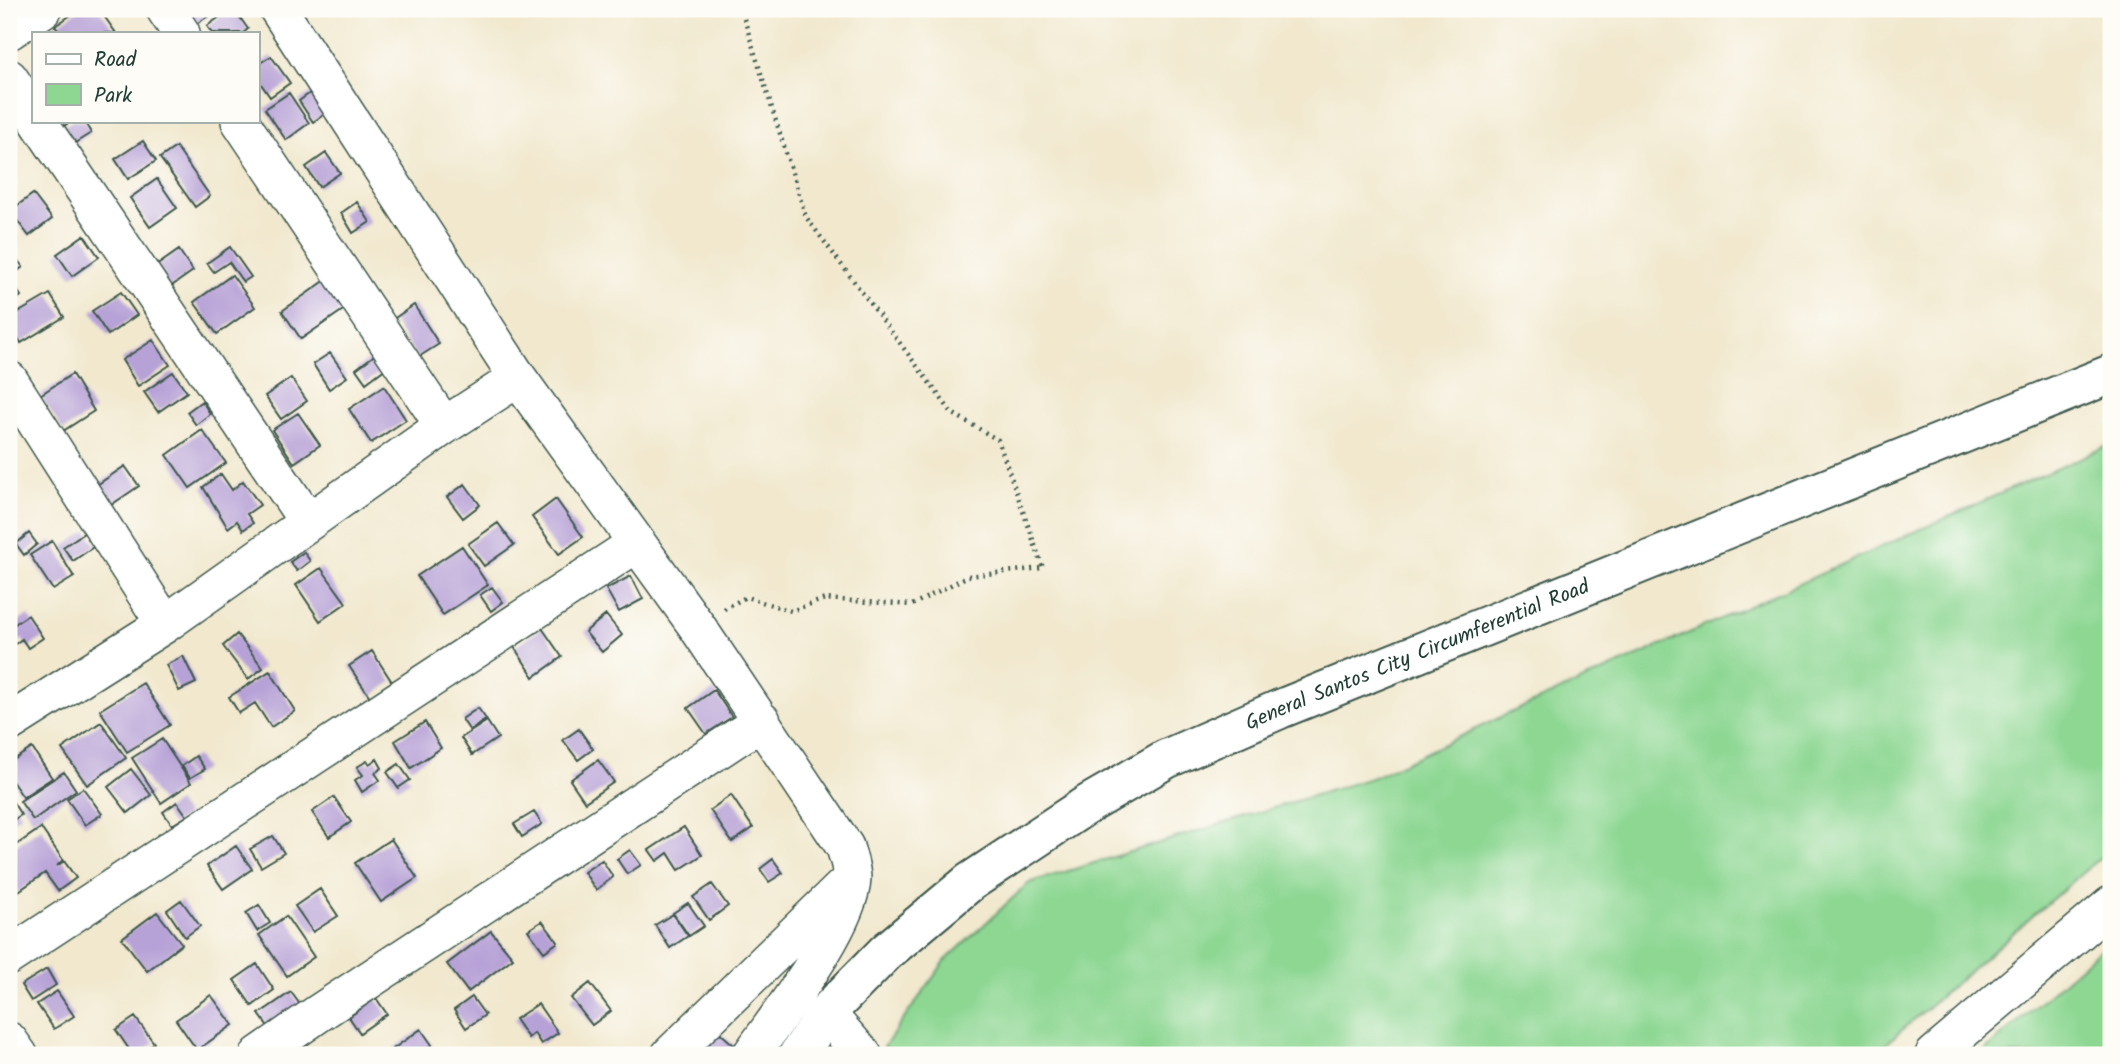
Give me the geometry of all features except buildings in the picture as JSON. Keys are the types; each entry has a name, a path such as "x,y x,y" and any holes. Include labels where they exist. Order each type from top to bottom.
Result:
{"main road":[{"name":"General Santos City Circumferential Road","path":"798,1055 827,1013 886,952 970,882 1085,806 1166,759 1293,704 2111,374"}],"street":[{"path":"165,9 180,32"},
{"path":"278,9 518,379 696,625 845,848 852,878 849,895 838,923 751,1055"},
{"path":"9,78 32,112"},
{"path":"39,122 308,522"},
{"path":"241,122 444,426"},
{"path":"14,709 165,624 444,426 518,379"},
{"path":"9,380 165,624"},
{"path":"9,956 636,544"},
{"path":"259,1055 762,721"},
{"path":"670,1055 852,878"},
{"path":"1934,1055 2111,905"},
{"path":"827,1013 863,1055"},
{"path":"9,1041 19,1055"}],"path":[{"path":"696,625 747,597 790,611 825,599 912,605 968,576 1043,568 998,440 952,413 806,217 741,9"}],"green space":[{"path":"2111,444 2111,848 1873,1055 891,1055 884,1047 945,961 1029,883 1374,777 1499,718"},
{"path":"2111,940 2111,1055 1980,1055"}]}
